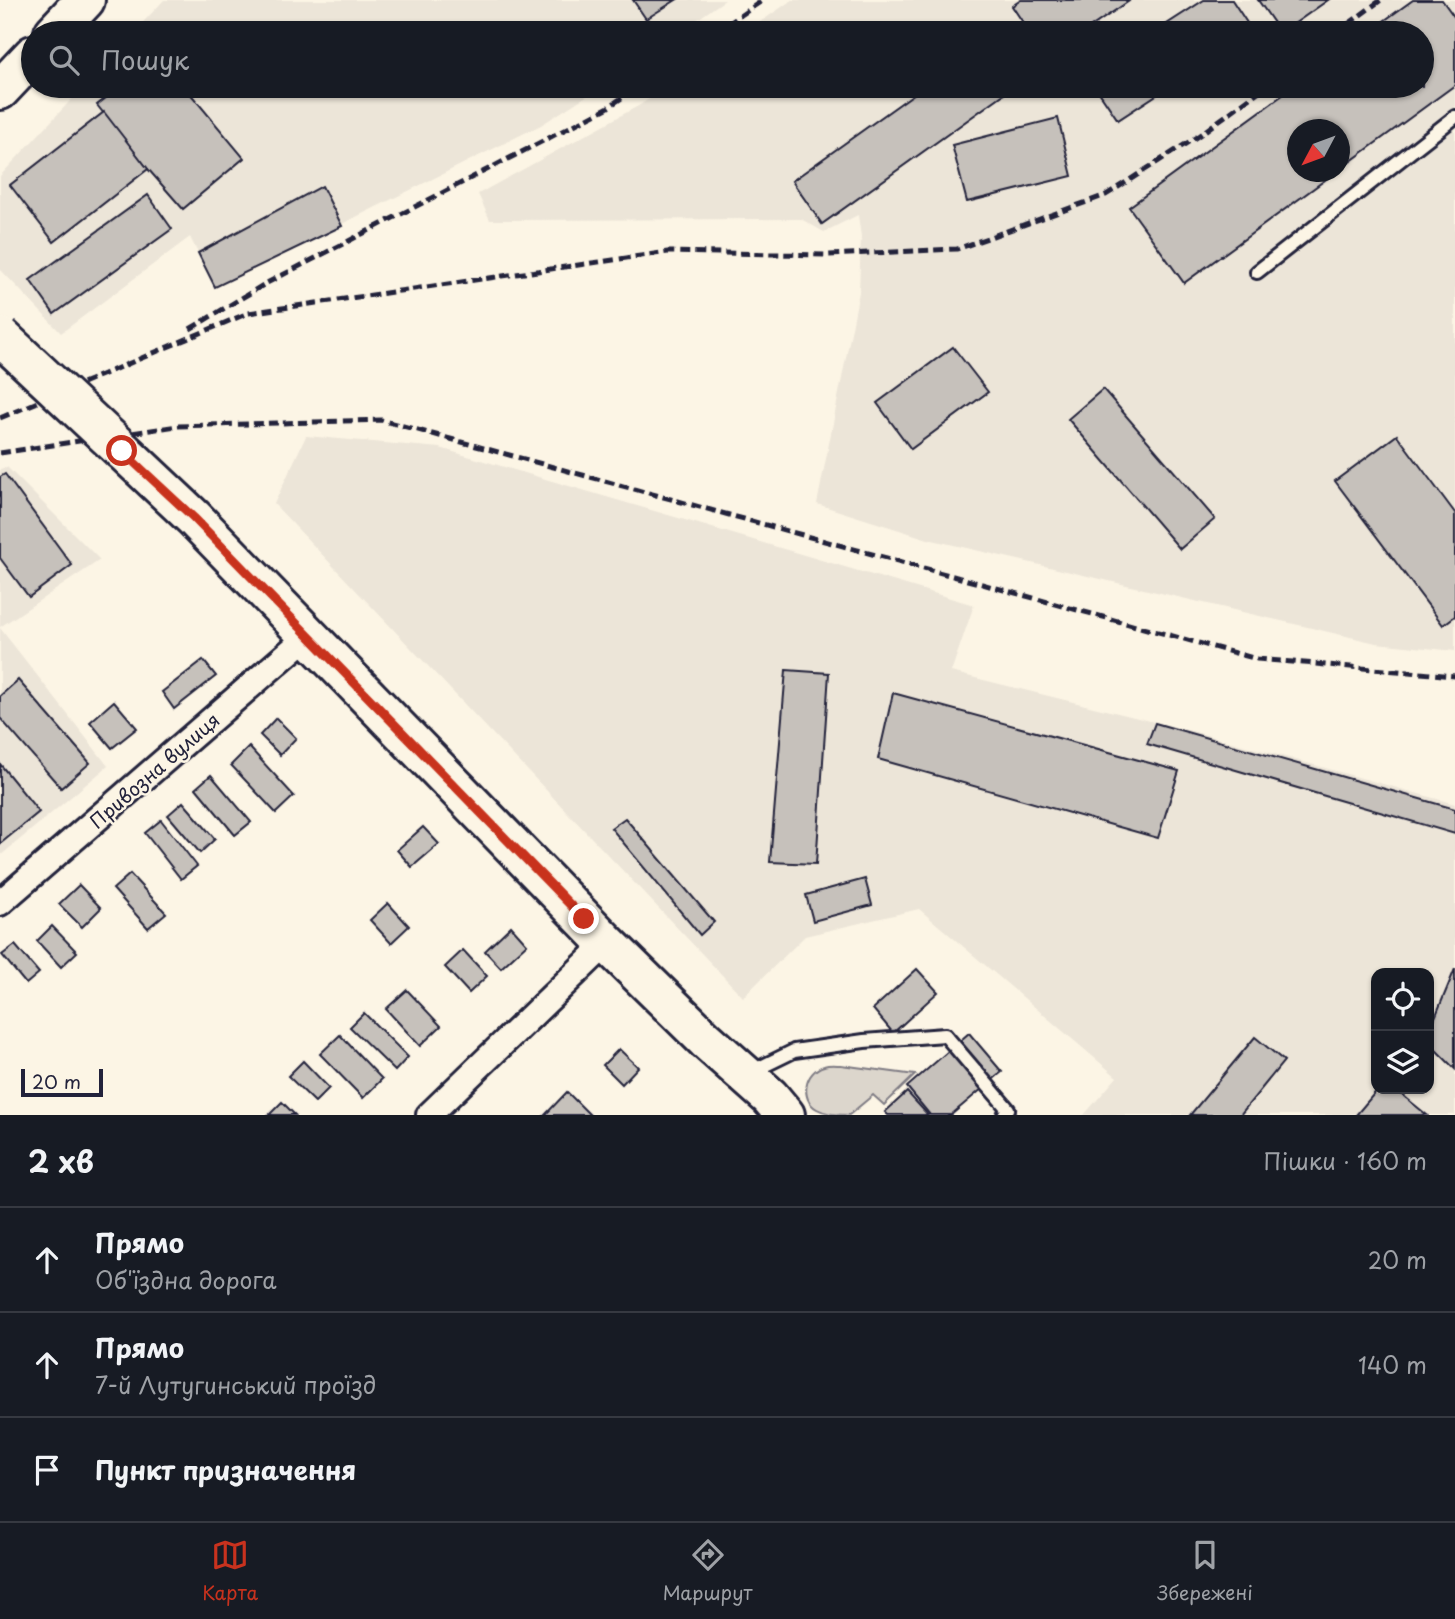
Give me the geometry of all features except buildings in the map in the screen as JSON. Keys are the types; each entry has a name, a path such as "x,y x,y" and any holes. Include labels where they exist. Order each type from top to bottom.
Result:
{"main road":[{"path":"65,21 85,0"},
{"path":"0,90 21,68"},
{"path":"0,336 194,518 607,943 706,1040 770,1097 785,1115"},
{"path":"706,1040 747,1115"}],"street":[{"name":"Привозна вулиця","path":"0,903 308,636"},
{"path":"429,1115 607,943"}],"lane":[{"path":"1257,272 1455,117"},
{"path":"744,1075 794,1051 864,1041 945,1035 1008,1109 1004,1115"}],"shaded area":[{"path":"164,0 725,0 695,21 144,21"},
{"path":"792,0 1455,0 1455,651 1376,643 928,539 817,504 859,292 861,237 858,215 824,232 801,219 490,220 478,194 650,98 1434,98 1434,21 761,21"},
{"path":"73,98 583,98 541,125 215,287 190,237 61,333 0,269 0,176"},
{"path":"306,436 440,448 974,605 951,672 1199,733 1455,804 1455,1115 1084,1115 1117,1077 919,909 805,936 743,997 274,504"},
{"path":"7,467 100,560 0,627 0,469"},
{"path":"0,628 108,766 0,856"},
{"path":"841,1065 915,1075 884,1105 873,1095 849,1115 817,1109 811,1104 806,1092 812,1073 824,1066"}],"railway":[{"path":"732,21 763,0"},
{"path":"1352,21 1381,0"},
{"path":"190,329 265,284 607,108 622,98"},
{"path":"0,418 248,313 668,252 828,255 957,249 1106,195 1198,136 1250,98"},
{"path":"0,453 177,426 381,420 1257,659 1455,676"}],"route":[{"path":"122,451 194,518 584,919"}]}
